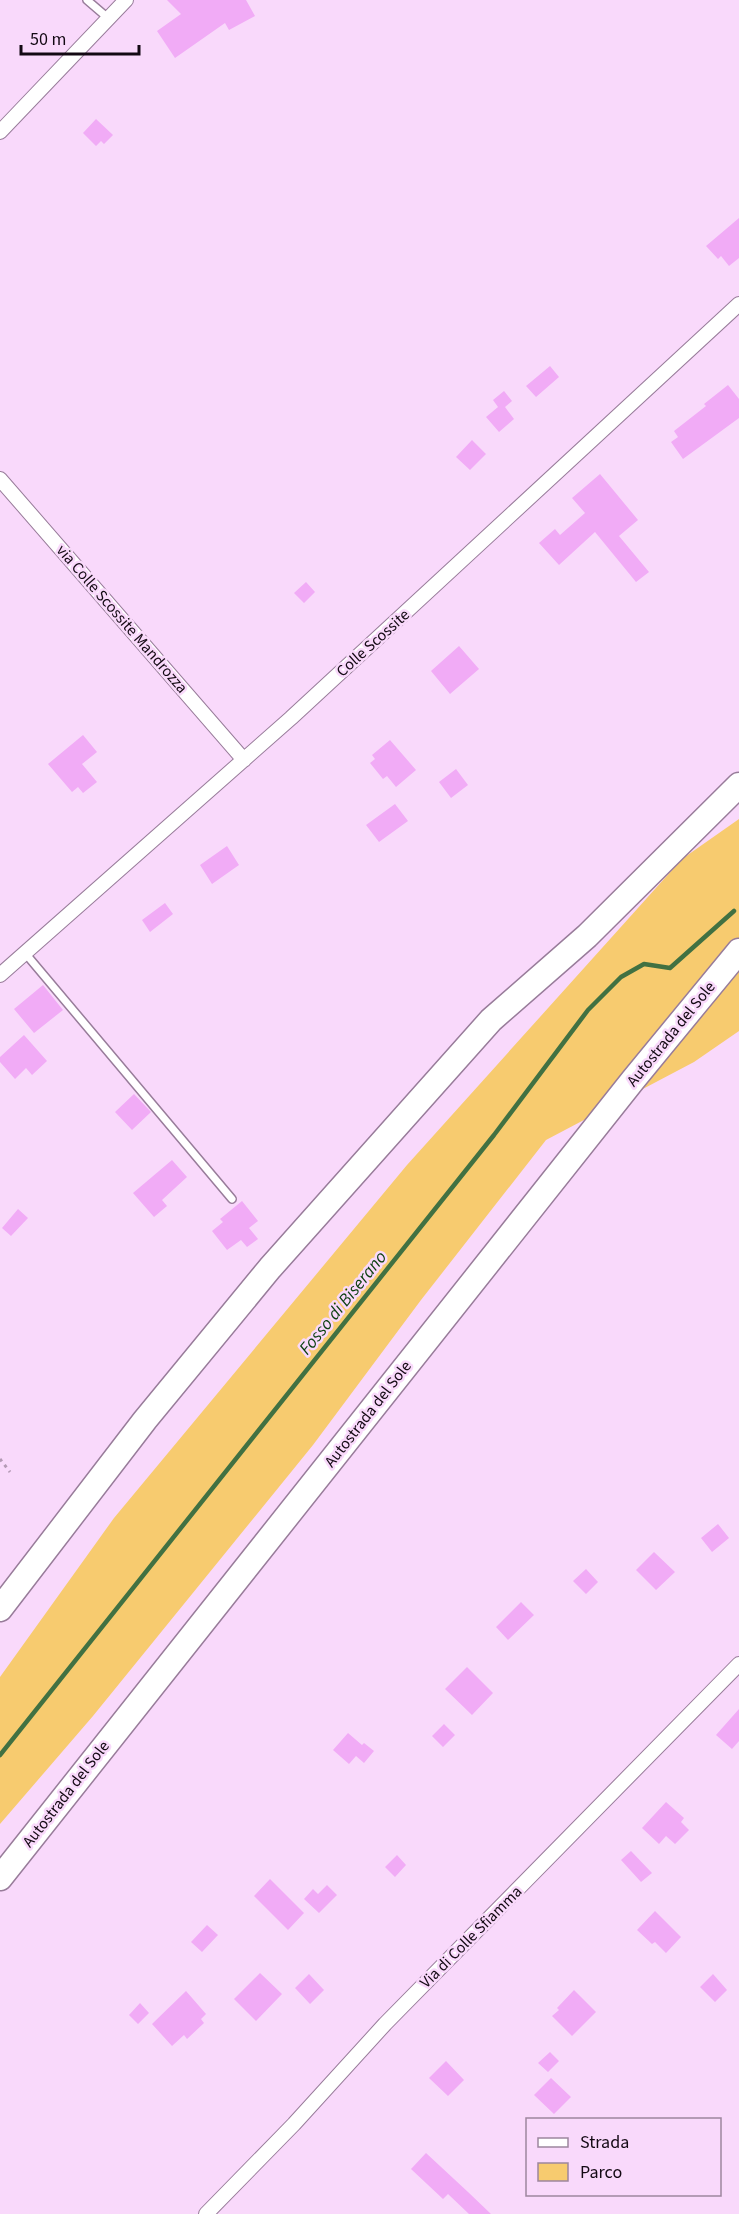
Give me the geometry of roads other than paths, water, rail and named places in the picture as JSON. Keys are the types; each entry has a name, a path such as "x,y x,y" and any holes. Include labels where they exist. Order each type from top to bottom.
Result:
{"highway":[{"path":"0,1609 145,1420 270,1268 491,1020 587,936 739,785"},
{"name":"Autostrada del Sole","path":"0,1878 618,1099 739,951"}],"street":[{"path":"0,132 126,0"},
{"name":"Colle Scossite","path":"0,975 244,760 488,538 739,304"},
{"name":"via Colle Scossite Mandrozza","path":"0,478 244,760"},
{"name":"Via di Colle Sfiamma","path":"206,2214 294,2124 385,2024 739,1664"}],"lane":[{"path":"87,0 108,18"},
{"path":"25,953 232,1199"}],"waterway":[{"name":"Fosso di Biserano","path":"0,1755 494,1135 588,1010 621,977 644,964 670,968 734,911"}]}
